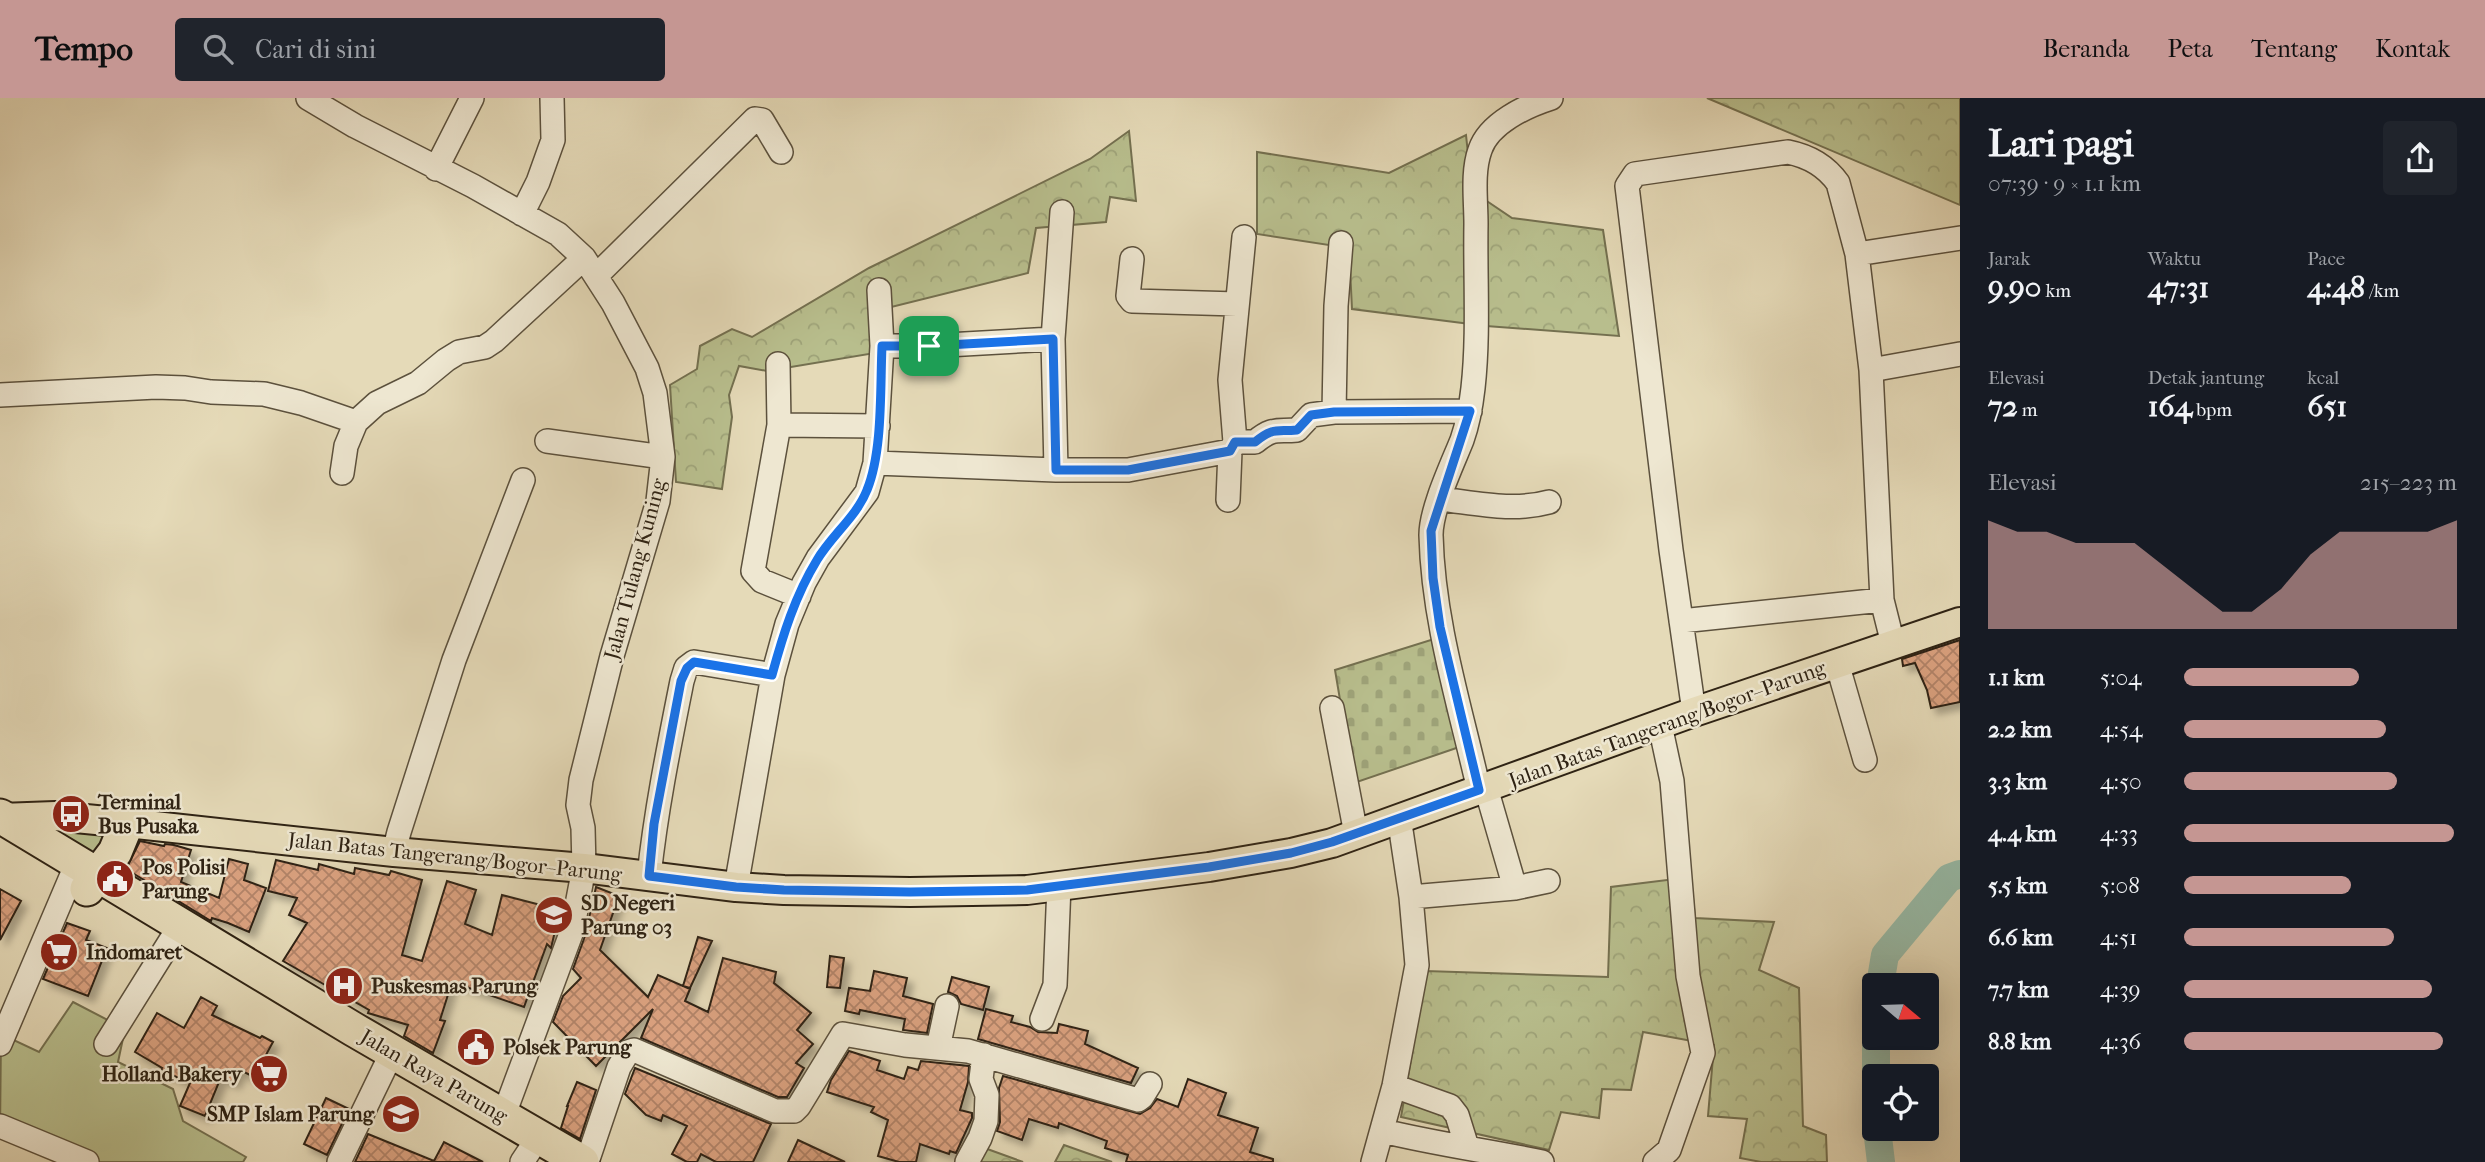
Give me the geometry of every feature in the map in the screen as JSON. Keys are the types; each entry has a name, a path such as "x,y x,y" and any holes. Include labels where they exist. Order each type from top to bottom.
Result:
{"highway":[{"name":"Jalan Raya Parung","path":"1,821 171,940 582,1162"},
{"path":"83,876 115,852 127,823"},
{"name":"Jalan Raya Parung","path":"83,876 349,1036 386,1065 534,1158"}],"main road":[{"name":"Jalan Batas Tangerang/Bogor–Parung","path":"1,821 55,816 394,852 584,868 736,887 961,892 1027,890 1223,865 1291,853 1356,834 1694,712 1960,622"}],"street":[{"path":"436,169 472,98"},
{"path":"522,214 538,182 553,140 555,125 552,98"},
{"path":"1515,888 1483,789 1440,627 1433,578 1431,531 1470,411 1475,360 1474,256 1476,178 1480,148 1486,137 1508,120 1536,103 1551,98"},
{"name":"Jalan Tulang Kuning","path":"319,101 355,126 558,234 590,267 630,332 655,393 663,457 657,501 612,656 581,780 578,805 583,828 584,868 572,931 503,1117"},
{"path":"342,473 346,446 356,422 377,403 418,383 459,352 494,341 590,267 755,119 762,120 781,152"},
{"path":"1694,712 1627,186 1634,174 1788,152 1821,165 1838,183 1857,254 1871,370 1882,600 1893,644"},
{"path":"1056,470 1053,339 1062,212"},
{"path":"1228,500 1232,447 1230,380 1244,237"},
{"path":"1857,254 1960,238"},
{"path":"1334,412 1336,306 1341,243"},
{"path":"1132,259 1128,296 1132,301 1237,304"},
{"path":"736,887 772,675 787,624 818,558 867,492 876,463 882,346 880,290"},
{"path":"882,346 1053,339"},
{"path":"1871,370 1960,354"},
{"path":"778,364 779,425 753,571 762,581 799,596"},
{"path":"0,395 156,387 264,394 301,402 356,422"},
{"path":"876,463 1128,470 1255,442 1266,432 1275,429 1297,430 1311,415 1334,412 1470,411"},
{"path":"779,425 878,426"},
{"path":"547,442 663,457"},
{"path":"394,852 398,832 454,660 523,480"},
{"path":"1440,499 1510,507 1549,502"},
{"path":"1681,621 1882,600"},
{"path":"649,876 662,784 681,681 687,668 694,662 772,675"},
{"path":"1837,663 1865,760"},
{"path":"1332,708 1356,834"},
{"path":"1655,1162 1669,1150 1703,1053 1688,975 1672,781 1660,725"},
{"path":"1373,1162 1394,1086 1417,965 1411,897 1399,817"},
{"path":"0,1044 83,876"},
{"path":"1411,897 1515,888 1548,881"},
{"path":"1042,1019 1055,985 1059,885"},
{"path":"106,1044 171,940"},
{"path":"938,1048 947,1006"},
{"path":"587,1162 619,1067 628,1052 641,1052 730,1094 784,1113 794,1111 799,1106 843,1034 894,1044 968,1051 1138,1100 1150,1084"},
{"path":"967,1162 986,1121 987,1095 981,1079 984,1055"},
{"path":"339,1162 386,1065"},
{"path":"1394,1086 1450,1106 1457,1115 1467,1147"},
{"path":"0,1126 87,1162"},
{"path":"1383,1131 1441,1145 1467,1147 1542,1162"}],"green space":[{"path":"1707,98 1960,98 1960,205"},
{"path":"1129,131 1136,201 1110,197 1106,222 1036,228 1028,273 871,312 875,353 767,371 739,366 729,395 732,417 722,489 676,482 670,385 697,369 700,346 732,329 752,337 869,268 1090,159"},
{"path":"1466,135 1472,191 1512,218 1603,230 1619,336 1486,326 1352,309 1349,248 1257,234 1257,152 1389,173"},
{"path":"1450,634 1471,743 1354,783 1335,670"},
{"path":"53,824 106,829 99,860 47,835"},
{"path":"1691,877 1695,918 1774,922 1759,970 1799,988 1803,1126 1826,1135 1827,1162 1761,1162 1740,1158 1747,1119 1708,1116 1714,1045 1643,1032 1631,1090 1602,1089 1599,1118 1561,1112 1549,1150 1401,1117 1426,971 1608,977 1611,887"},
{"path":"73,1002 125,1029 118,1062 173,1089 183,1121 246,1157 243,1162 57,1162 0,1134 1,1034 39,1052"},
{"path":"1064,1145 1112,1162 1055,1162"},
{"path":"979,1146 1023,1162 971,1162"}],"building":[{"path":"1960,640 1960,702 1931,708 1927,690 1915,663 1903,666 1902,659"},
{"path":"140,841 191,850 181,882 219,898 229,859 248,864 244,880 266,888 249,932 212,918 211,921 126,869"},
{"path":"276,860 318,870 319,864 354,874 355,868 389,875 391,871 422,880 402,955 422,961 447,881 476,890 465,924 492,935 502,895 560,910 551,948 547,944 524,1007 452,982 440,1020 445,1021 433,1053 404,1036 408,1025 368,1013 369,1010 283,961 307,923 289,915 297,898 268,891"},
{"path":"596,887 619,896 600,950 648,997 658,975 690,989 685,1001 708,1012 723,958 776,972 774,983 811,1013 797,1030 813,1044 796,1063 804,1068 787,1097 778,1097 641,1038 653,1009 596,1066 553,1022 563,996 581,978 573,969 585,936"},
{"path":"0,889 21,901 0,940"},
{"path":"67,923 90,931 86,940 107,948 88,996 43,979"},
{"path":"698,937 712,941 690,988 683,986"},
{"path":"830,956 844,958 840,988 827,987"},
{"path":"874,971 907,978 903,996 933,1004 927,1033 903,1030 905,1019 860,1010 859,1014 845,1011 849,988 870,991"},
{"path":"952,977 989,987 983,1010 961,1004 957,996 948,992"},
{"path":"201,997 217,1006 212,1015 273,1042 254,1077 240,1070 234,1083 221,1077 205,1116 180,1106 190,1083 161,1070 162,1068 135,1052 157,1013 184,1028"},
{"path":"986,1009 1013,1016 1011,1022 1038,1032 1057,1033 1059,1024 1088,1031 1085,1044 1138,1068 1131,1083 978,1039"},
{"path":"849,1051 880,1061 877,1070 904,1079 908,1067 918,1070 921,1061 969,1066 968,1082 960,1110 972,1113 972,1118 956,1153 950,1151 949,1154 920,1144 916,1162 899,1162 878,1156 888,1120 871,1112 874,1107 827,1092 831,1080"},
{"path":"635,1068 771,1124 753,1162 716,1162 701,1154 697,1162 687,1162 672,1154 687,1126 663,1115 661,1121 646,1115 625,1094"},
{"path":"1003,1076 1140,1114 1150,1108 1157,1099 1178,1107 1188,1079 1226,1093 1218,1115 1258,1128 1250,1152 1273,1159 1273,1162 1126,1162 1128,1155 1105,1148 1107,1141 1059,1123 1058,1128 1029,1119 1022,1140 997,1131 1000,1122 999,1088"},
{"path":"577,1082 596,1090 580,1139 561,1128"},
{"path":"326,1098 349,1109 327,1155 304,1144"},
{"path":"368,1134 434,1161 444,1142 483,1162 355,1162"},
{"path":"798,1140 845,1162 788,1162"}],"waterway":[{"path":"1882,973 1885,955 1949,878 1960,874"},
{"path":"1876,1050 1876,1064"},
{"path":"1878,1141 1881,1162"}],"place":[{"name":"Terminal Bus Pusaka","path":"71,814"},
{"name":"Pos Polisi Parung","path":"115,879"},
{"name":"SD Negeri Parung 03","path":"554,915"},
{"name":"Indomaret","path":"59,952"},
{"name":"Puskesmas Parung","path":"344,986"},
{"name":"Polsek Parung","path":"476,1047"},
{"name":"Holland Bakery","path":"269,1074"},
{"name":"SMP Islam Parung","path":"401,1114"}],"route":[{"path":"1053,339 1056,470 1128,470 1230,451 1235,442 1255,442 1266,432 1275,429 1297,430 1308,417 1317,414 1364,410 1418,413 1470,411 1431,531 1433,578 1440,627 1479,790 1332,842 1291,853 1209,867 1027,890 784,890 649,876 654,824 681,681 687,668 694,662 772,675 787,624 804,583 818,558 867,492 876,463 882,346 929,346 1053,339"}]}
